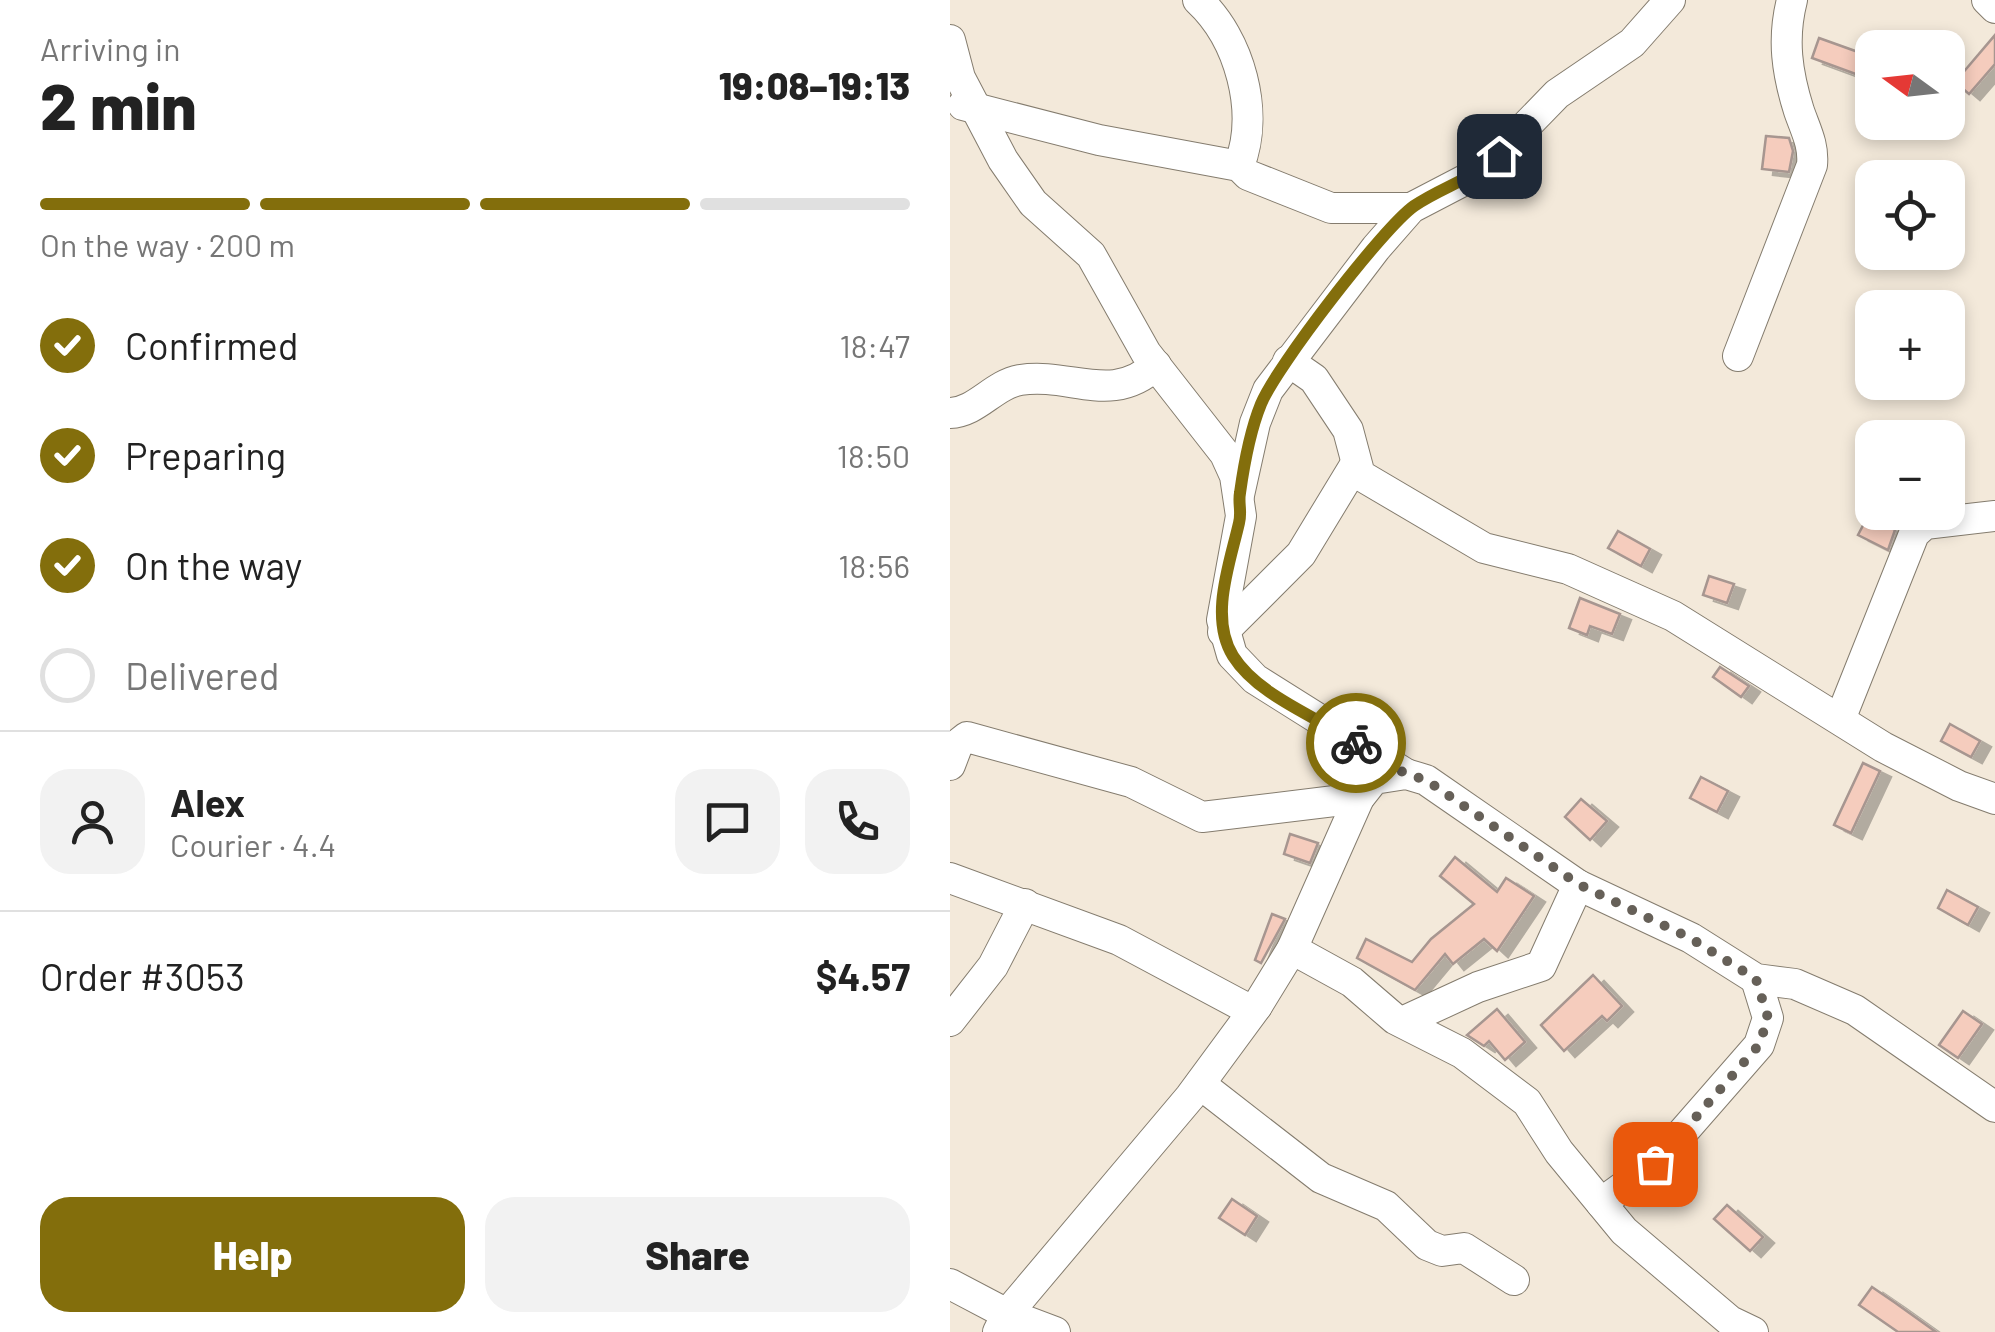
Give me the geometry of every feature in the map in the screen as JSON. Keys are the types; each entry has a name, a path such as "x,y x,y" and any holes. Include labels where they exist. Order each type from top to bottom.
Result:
{"street":[{"path":"1198,0 1228,33 1236,54 1248,125 1239,166"},
{"path":"1239,496 1261,404 1288,360 1412,208 1482,171 1557,94 1632,43 1670,0"},
{"path":"1738,356 1812,166 1814,148 1794,96 1786,54 1792,0"},
{"path":"1987,0 1995,8"},
{"path":"950,40 963,105 1020,186 1100,267 1184,407 1225,454 1239,496 1241,516 1224,595 1223,632 1232,655 1255,680 1406,774 1426,780 1578,884 1690,938 1756,979 1795,984 1856,1010 1995,1107"},
{"path":"963,105 1098,140 1239,166 1248,175 1330,208 1412,208"},
{"path":"1288,360 1314,379 1348,430 1360,475 1484,548 1568,569 1625,593 1713,639 1883,747 1959,786 1995,799"},
{"path":"950,413 960,413 992,390 1020,380 1042,378 1108,387 1140,380 1156,365"},
{"path":"1223,632 1301,554 1356,465"},
{"path":"1842,718 1914,534 1925,524 1995,516"},
{"path":"950,765 958,744 968,737 1131,782 1202,818 1359,798"},
{"path":"1002,1323 1200,1084 1256,1006 1292,948 1359,798 1374,780 1406,774"},
{"path":"950,878 1119,940 1252,1011 1256,1006"},
{"path":"1402,1022 1478,986 1540,966 1578,884"},
{"path":"950,1021 994,966 1025,904"},
{"path":"1292,948 1352,982 1402,1022 1462,1053 1527,1102 1558,1152 1624,1232 1730,1321 1753,1332"},
{"path":"1602,1203 1655,1164 1759,1045 1768,1018 1756,979"},
{"path":"1200,1084 1321,1178 1386,1206 1427,1245 1442,1251 1464,1248 1514,1280"},
{"path":"950,1284 1002,1323 1055,1332"}],"building":[{"path":"1995,35 1995,64 1969,94 1965,91 1965,70"},
{"path":"1819,38 1855,51 1855,74 1812,58"},
{"path":"1766,136 1789,138 1793,151 1789,172 1762,169"},
{"path":"1861,530 1895,530 1888,550 1858,535"},
{"path":"1618,531 1650,549 1641,566 1608,548"},
{"path":"1709,576 1734,584 1727,603 1703,595"},
{"path":"1580,598 1620,614 1612,634 1590,626 1587,635 1569,628"},
{"path":"1720,667 1749,686 1741,697 1713,677"},
{"path":"1950,724 1980,741 1971,757 1941,741"},
{"path":"1863,763 1880,771 1851,833 1834,825"},
{"path":"1701,777 1728,791 1717,812 1690,798"},
{"path":"1581,799 1607,821 1590,840 1565,817"},
{"path":"1290,834 1318,843 1310,863 1284,854"},
{"path":"1455,857 1497,892 1506,878 1534,896 1497,951 1484,939 1453,964 1445,954 1415,990 1357,958 1366,939 1412,962 1431,939 1474,904 1440,876"},
{"path":"1947,890 1978,907 1968,925 1938,908"},
{"path":"1272,914 1285,919 1261,963 1255,960"},
{"path":"1593,975 1622,1006 1607,1021 1602,1016 1564,1051 1541,1025"},
{"path":"1497,1009 1525,1042 1505,1060 1489,1041 1484,1046 1467,1035"},
{"path":"1963,1011 1982,1024 1958,1058 1939,1045"},
{"path":"1232,1199 1257,1216 1245,1235 1219,1218"},
{"path":"1727,1205 1763,1237 1750,1251 1714,1219"},
{"path":"1872,1287 1936,1332 1898,1332 1859,1305"}],"way so far":[{"path":"1356,743 1406,774 1426,780 1578,884 1690,938 1756,979 1768,1018 1759,1045 1655,1164"}],"route":[{"path":"1356,743 1255,680 1232,655 1223,632 1224,595 1241,516 1239,496 1255,423 1268,390 1288,360 1357,270 1412,208 1469,179 1499,156"}]}
